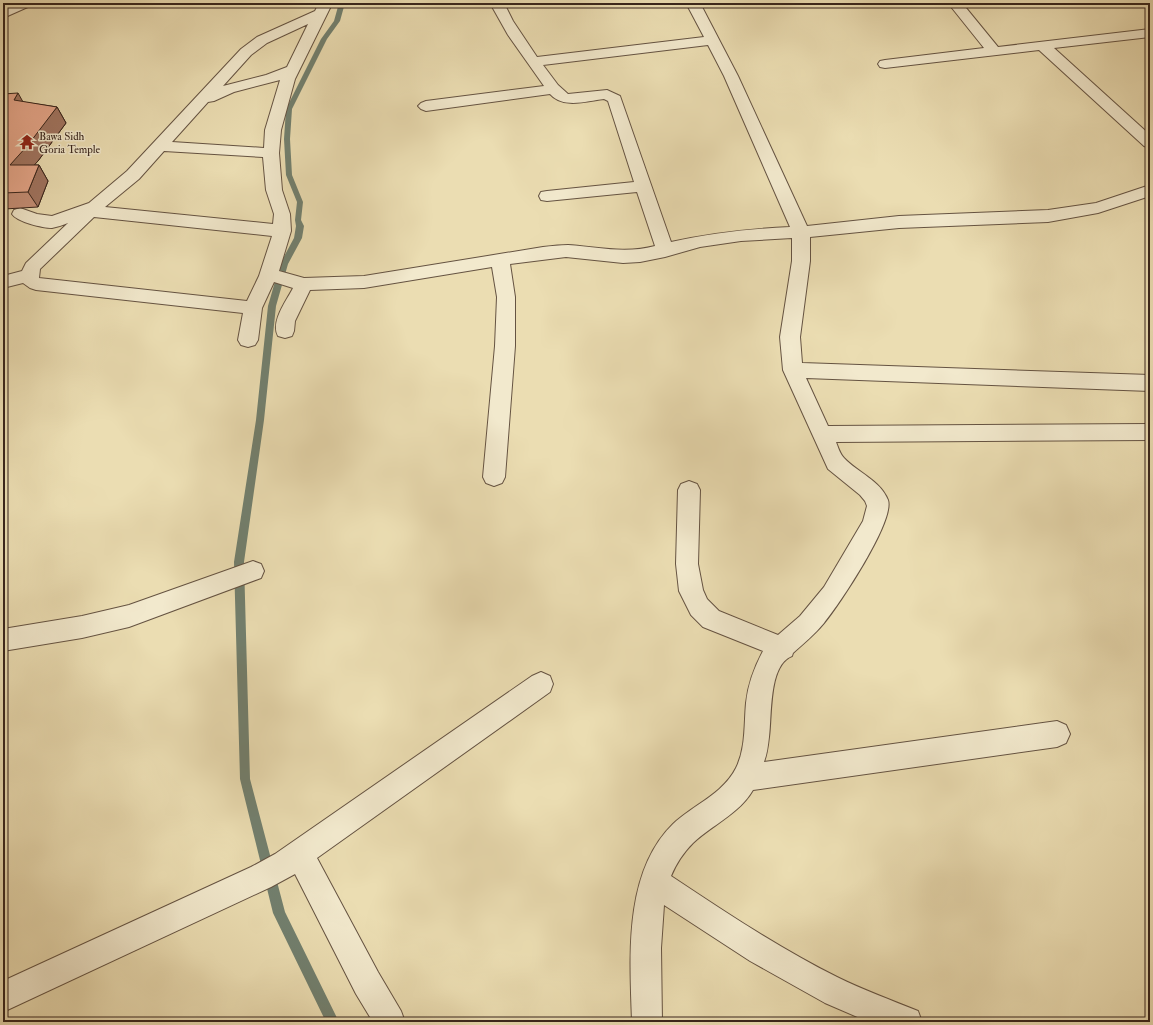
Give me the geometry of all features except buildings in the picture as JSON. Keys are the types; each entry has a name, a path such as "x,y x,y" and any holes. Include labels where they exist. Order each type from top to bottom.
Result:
{"street":[{"path":"3,14 25,3"},
{"path":"497,3 501,14 534,62 561,97 567,99 607,94 615,99 665,251"},
{"path":"647,1022 646,945 654,882 666,853 682,835 734,793 745,778 754,753 757,732 758,702 763,677 773,657 808,624 840,583 876,517 879,504 873,494 835,463 793,370 790,337 801,261 801,232 731,76 693,3"},
{"path":"955,3 995,52"},
{"path":"248,340 253,308 258,294 270,276 282,231 282,214 274,190 271,153 273,130 288,79 323,8"},
{"path":"253,308 36,284 31,281 30,275 32,267 92,209 133,175 251,48 262,40 323,8"},
{"path":"885,64 1150,33"},
{"path":"534,62 713,40"},
{"path":"1043,46 1150,143"},
{"path":"198,105 215,93 228,88 272,79 292,70"},
{"path":"426,106 554,89"},
{"path":"160,146 271,153"},
{"path":"548,196 644,186"},
{"path":"270,276 299,283 364,282 551,252 566,251 623,257 640,256 720,238 741,235 801,232 870,224 1018,218 1063,214 1098,208 1150,190"},
{"path":"20,214 34,219 53,222 92,209 282,231"},
{"path":"494,477 506,346 506,297 500,260"},
{"path":"3,282 30,275"},
{"path":"285,331 286,321 299,283"},
{"path":"793,370 1150,383"},
{"path":"822,434 1150,432"},
{"path":"689,490 687,564 691,591 699,607 711,619 783,648"},
{"path":"3,640 98,623 128,616 253,571"},
{"path":"3,997 282,865 541,684"},
{"path":"745,778 1057,734"},
{"path":"282,865 367,984 390,1022"},
{"path":"654,882 736,937 780,963 828,989 907,1022"}],"waterway":[{"path":"333,1022 279,913 245,779 239,562 260,420 272,306 284,264 298,238 300,226 298,220 300,202 289,175 287,139 289,109 324,39 337,21 342,3"}],"place":[{"name":"Bawa Sidh Goria Temple","path":"27,142"}]}
